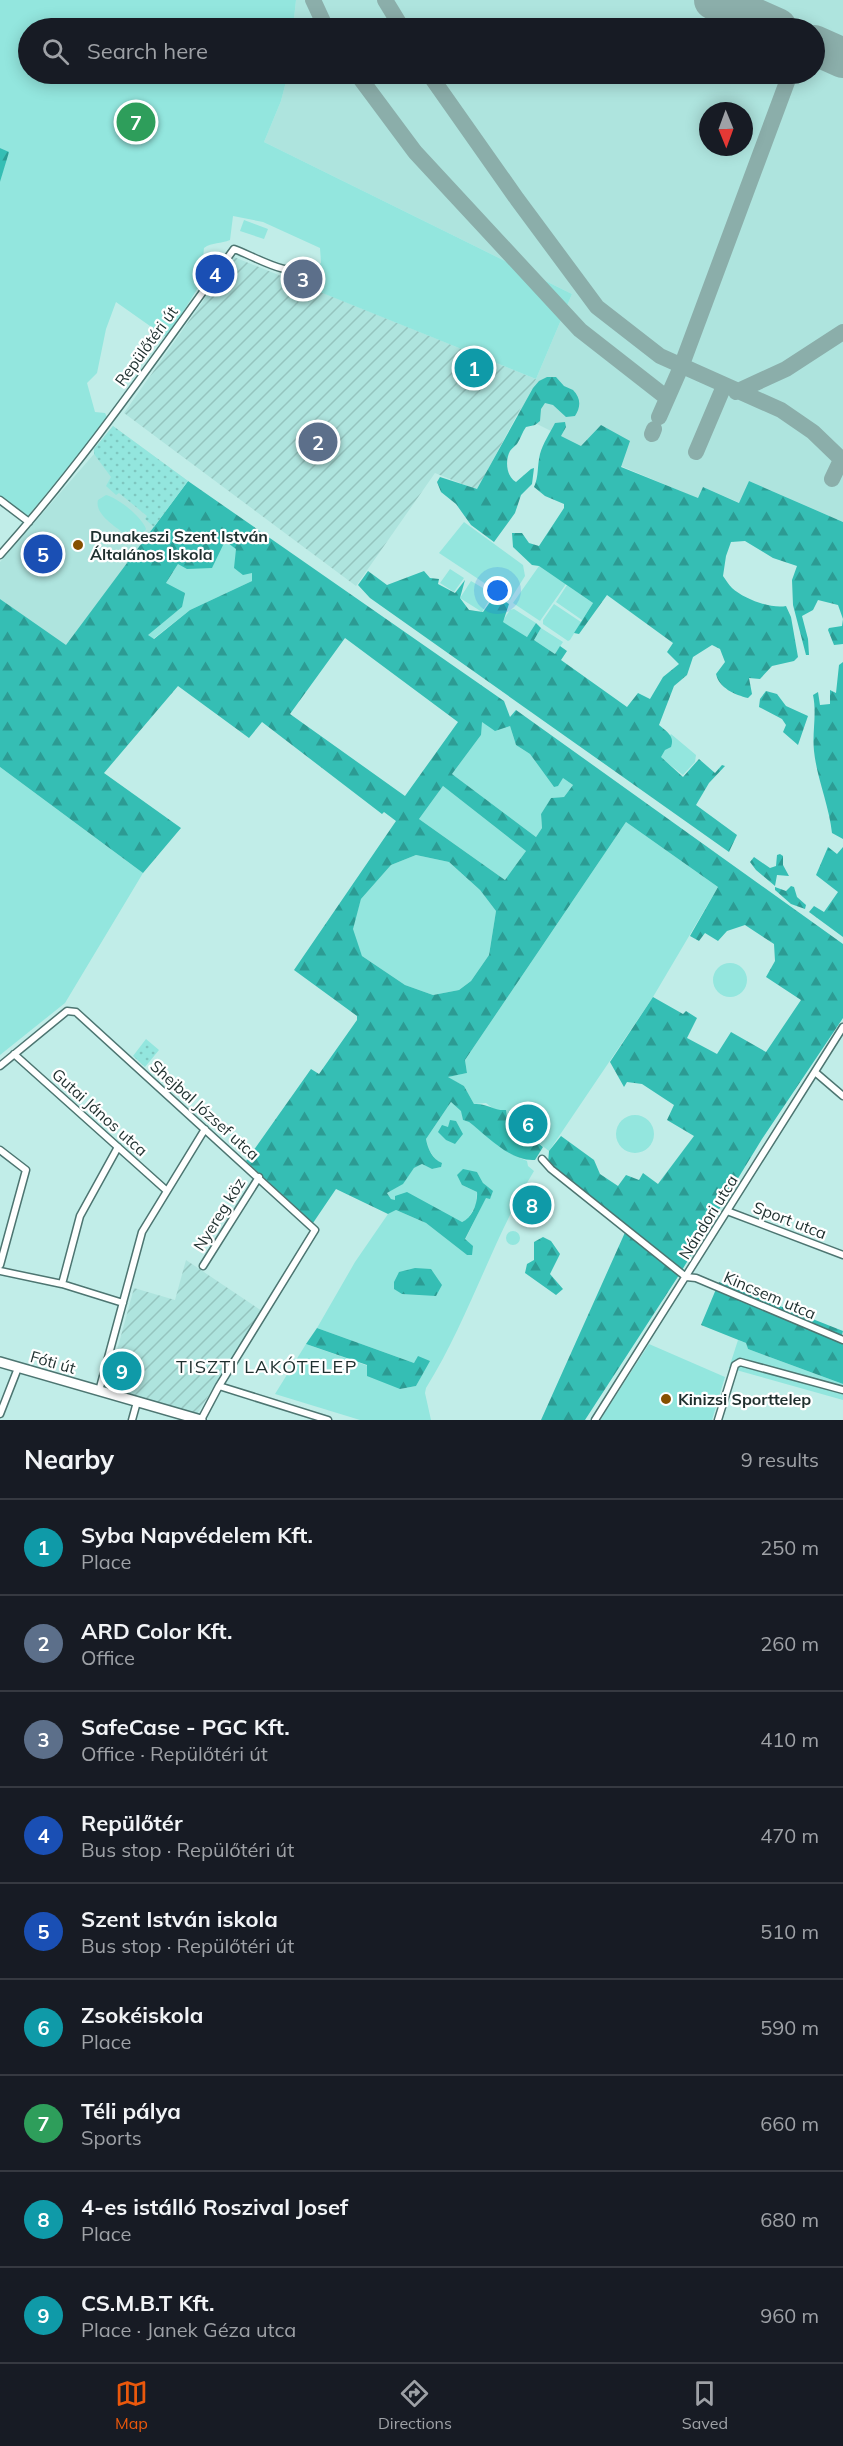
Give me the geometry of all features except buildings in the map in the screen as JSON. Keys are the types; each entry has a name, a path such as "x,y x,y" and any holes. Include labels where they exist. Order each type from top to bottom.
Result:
{"main road":[{"name":"Fóti út","path":"0,1362 201,1420"}],"street":[{"name":"Repülőtéri út","path":"0,555 85,454 234,249 292,272 304,270 309,266"},
{"path":"0,500 29,522"},
{"path":"19,513 22,525 19,533"},
{"name":"Shejbal József utca","path":"14,1054 67,1011 76,1012 315,1230 219,1386"},
{"name":"Nándori utca","path":"596,1420 843,1027"},
{"path":"0,1066 14,1054"},
{"name":"Gutai János utca","path":"14,1054 167,1191"},
{"path":"814,1072 843,1096"},
{"path":"99,1391 142,1232 205,1129"},
{"path":"62,1284 80,1216 118,1146"},
{"path":"0,1150 26,1170 0,1265"},
{"path":"542,1159 551,1169 686,1278"},
{"name":"Nyereg köz","path":"203,1266 259,1177"},
{"name":"Sport utca","path":"727,1211 843,1255"},
{"path":"0,1271 62,1284 123,1303"},
{"name":"Kincsem utca","path":"686,1278 696,1278 843,1340"},
{"path":"718,1420 735,1365 744,1362 843,1390"},
{"path":"0,1414 18,1368"},
{"path":"201,1420 219,1386 328,1420"},
{"path":"132,1420 137,1402"}],"shaded area":[{"path":"0,0 296,0 294,18 18,18 18,84 285,84 264,142 572,294 536,379 310,288 313,279 309,277 316,266 321,263 320,248 263,222 233,216 230,240 204,248 203,258 212,265 167,338 116,302 106,329 97,373 87,383 95,412 105,413 108,419 27,517 0,497 0,182 8,152 0,148"},
{"path":"296,0 843,0 843,522 749,481 740,503 703,487 699,499 621,466 517,414 536,379 572,294 264,142 285,84 825,84 825,18 294,18"},
{"path":"244,220 268,229 264,239 240,231"},
{"path":"234,257 536,379 477,490 435,473 356,586 124,413"},
{"name":"Dunakeszi Szent István Általános Iskola","path":"113,426 188,481 66,646 0,599 0,562 94,454 94,449"},
{"path":"113,426 188,481 154,527 145,519 147,516 119,493 116,495 106,486 111,477 94,454 94,449"},
{"path":"106,495 123,504 140,519 146,529 141,538 129,537 103,516 98,500"},
{"path":"464,522 523,565 525,576 510,600 439,553"},
{"path":"225,541 237,549 253,573 252,581 190,610 153,639 147,635 182,607 166,583 178,564"},
{"path":"539,566 566,584 540,621 513,603"},
{"path":"450,569 464,578 454,592 440,583"},
{"path":"471,581 493,594 482,612 460,598"},
{"path":"567,585 593,603 582,620 556,602"},
{"path":"554,604 581,622 568,641 543,624 543,620"},
{"path":"514,609 536,623 527,637 502,622 510,610"},
{"path":"541,628 563,642 555,654 534,640"},
{"path":"481,721 510,726 516,745 530,754 554,787 562,777 573,785 564,797 551,798 541,814 542,828 536,837 452,774 481,735"},
{"path":"671,734 696,755 695,762 683,775 656,754"},
{"path":"0,767 143,873 65,1003 0,1055"},
{"path":"443,786 526,851 505,880 419,819"},
{"path":"626,822 718,887 653,997 549,1151 486,1103 474,1104 464,1086 447,1077 467,1073 465,1060"},
{"path":"416,855 449,862 480,890 496,911 489,955 471,981 459,990 433,995 405,985 362,956 352,929 361,899 391,865"},
{"path":"730,963 742,968 747,980 742,992 730,997 718,992 713,980 718,968"},
{"path":"146,1039 159,1050 145,1067 133,1056"},
{"path":"451,1102 462,1111 463,1120 469,1122 511,1154 527,1161 528,1166 534,1171 505,1224 455,1335 426,1388 431,1420 360,1420 275,1394 306,1344 368,1366 400,1389 416,1386 429,1361 414,1363 317,1328 355,1262 388,1214 396,1210 426,1223 467,1255 465,1240 486,1197 483,1183 477,1172 462,1185 477,1192 476,1205 467,1220 461,1222 391,1199 387,1193 402,1184 414,1168 422,1164 432,1169 441,1167 429,1150 426,1139"},
{"path":"635,1115 649,1120 654,1134 649,1148 635,1153 621,1148 616,1134 621,1120"},
{"path":"513,1231 518,1233 520,1238 518,1243 513,1245 508,1243 506,1238 508,1233"},
{"path":"186,1260 262,1311 197,1414 107,1387 134,1288 175,1300"},
{"path":"738,1340 746,1343 748,1349 843,1384 843,1400 729,1368"},
{"name":"Kinizsi Sporttelep","path":"649,1344 725,1377 712,1420 600,1420"}],"green space":[{"path":"0,148 9,152 0,182"},
{"path":"547,377 556,377 564,386 576,393 579,399 578,409 575,416 566,417 553,405 545,403 541,409 540,421 526,427 517,444 510,451 507,463 510,476 516,482 534,468 532,484 521,495 515,513 494,542 471,525 456,504 441,492 437,482 440,477 477,489 533,388"},
{"path":"565,422 566,427 561,436 581,446 601,425 630,441 621,467 698,498 703,487 739,503 749,481 843,522 843,619 838,605 818,600 813,610 802,616 808,639 809,655 806,655 793,605 792,580 797,566 773,558 745,541 731,542 723,576 732,588 750,599 765,605 786,606 791,617 798,657 794,661 772,666 760,679 749,678 752,694 748,698 733,693 720,683 716,674 725,662 720,649 712,645 693,657 687,675 674,686 659,725 670,734 672,740 671,747 665,750 661,757 683,777 699,759 715,773 722,765 725,766 709,783 696,805 737,835 729,852 370,598 358,585 368,571 387,585 424,571 430,578 439,579 438,584 455,593 465,580 460,598 469,610 483,612 495,595 509,604 503,622 527,637 536,623 541,628 534,640 555,654 560,646 567,651 561,660 627,707 638,693 650,699 663,677 679,664 667,652 673,643 607,595 579,634 574,633 593,603 539,566 532,565 513,547 512,533 522,533 529,543 539,546 564,508 564,504 545,496 534,487 540,454 545,442 555,423"},
{"path":"188,481 504,701 510,717 516,710 843,944 843,1018 762,1139 679,1275 585,1420 541,1420 627,1228 548,1163 549,1151 561,1136 594,1160 600,1174 618,1186 626,1175 639,1180 643,1173 658,1184 694,1136 667,1120 674,1105 642,1084 627,1082 624,1087 610,1062 653,997 683,1014 686,1011 697,1018 687,1038 717,1054 731,1032 766,1052 801,1000 766,977 775,961 774,944 745,925 727,931 718,941 705,933 699,941 690,936 718,887 626,822 465,1060 467,1073 448,1077 464,1086 474,1104 506,1110 507,1118 543,1147 535,1160 526,1160 508,1153 469,1122 463,1120 461,1111 451,1102 426,1139 431,1153 442,1163 441,1167 432,1169 422,1164 414,1168 403,1184 387,1193 391,1199 395,1200 395,1196 407,1192 462,1222 474,1210 477,1192 462,1185 457,1175 463,1169 477,1172 483,1183 493,1191 490,1199 486,1198 465,1239 473,1246 472,1255 467,1255 426,1223 396,1210 388,1214 336,1189 313,1223 246,1161 311,1069 319,1074 357,1020 357,1016 294,970 396,821 384,812 382,814 262,722 249,738 178,686 104,773 181,828 143,873 0,767 0,599 66,645","holes":["225,541 236,549 234,568 243,575 252,573 252,581 190,610 154,639 148,635 182,607 185,593 166,583 178,564 187,569 212,568","345,638 458,722 405,796 290,714","482,722 495,731 510,726 516,745 530,754 554,787 558,786 563,778 573,785 564,797 551,798 541,814 542,828 536,837 452,774 481,735","443,786 526,851 505,880 419,819","416,855 449,862 480,890 496,911 489,955 471,981 459,990 433,995 405,985 362,956 353,929 361,899 391,865"]},
{"path":"843,619 843,644 834,645 828,630 842,626"},
{"path":"843,662 843,839 832,833 816,761 813,695 818,692 820,705 830,704 830,690 836,693 839,665"},
{"path":"766,691 777,694 786,706 808,716 798,745 783,732 786,725 782,719 759,707 760,699"},
{"path":"828,847 837,854 843,847 843,937 809,912 814,906 824,912 838,892 816,875"},
{"path":"777,855 783,856 783,865 789,876 777,875 775,886 750,862 754,857 770,868 776,866"},
{"path":"791,886 794,887 797,897 806,905 805,909 791,904 775,890 775,887 786,891"},
{"path":"450,1120 456,1121 463,1134 455,1144 446,1140 438,1132 442,1125 448,1127"},
{"path":"543,1237 551,1241 560,1254 550,1274 563,1289 556,1295 525,1273 527,1264 534,1260 534,1242"},
{"path":"415,1268 431,1269 442,1285 436,1296 402,1294 394,1289 394,1282 399,1272"},
{"path":"719,1282 843,1331 840,1343 843,1344 843,1384 748,1349 746,1343 701,1325"},
{"path":"317,1328 414,1363 418,1356 430,1361 416,1386 400,1389 367,1376 367,1365 306,1344"}],"taxiway":[{"path":"313,0 321,18"},
{"path":"385,0 396,18"},
{"path":"364,84 415,152 580,330 667,398"},
{"path":"436,84 597,307 660,356 781,410 813,432 843,461"},
{"path":"659,417 681,367 786,84"},
{"path":"736,392 786,369 843,332"},
{"path":"696,452 724,386"},
{"path":"652,434 654,429"},
{"path":"832,479 841,460"}],"runway":[{"path":"714,0 754,18"},
{"path":"825,50 843,58"}],"place":[{"name":"Téli pálya","path":"136,122"},
{"name":"Repülőtér","path":"215,274"},
{"name":"SafeCase - PGC Kft.","path":"303,279"},
{"name":"Syba Napvédelem Kft.","path":"474,368"},
{"name":"ARD Color Kft.","path":"318,442"},
{"name":"Dunakeszi Szent István Általános Iskola","path":"78,545"},
{"name":"Szent István iskola","path":"43,554"},
{"name":"Zsokéiskola","path":"528,1124"},
{"name":"4-es istálló Roszival Josef","path":"532,1205"},
{"name":"CS.M.B.T Kft.","path":"122,1371"},
{"name":"Kinizsi Sporttelep","path":"666,1399"}],"district":[{"name":"TISZTI LAKÓTELEP","path":"267,1366"}]}
